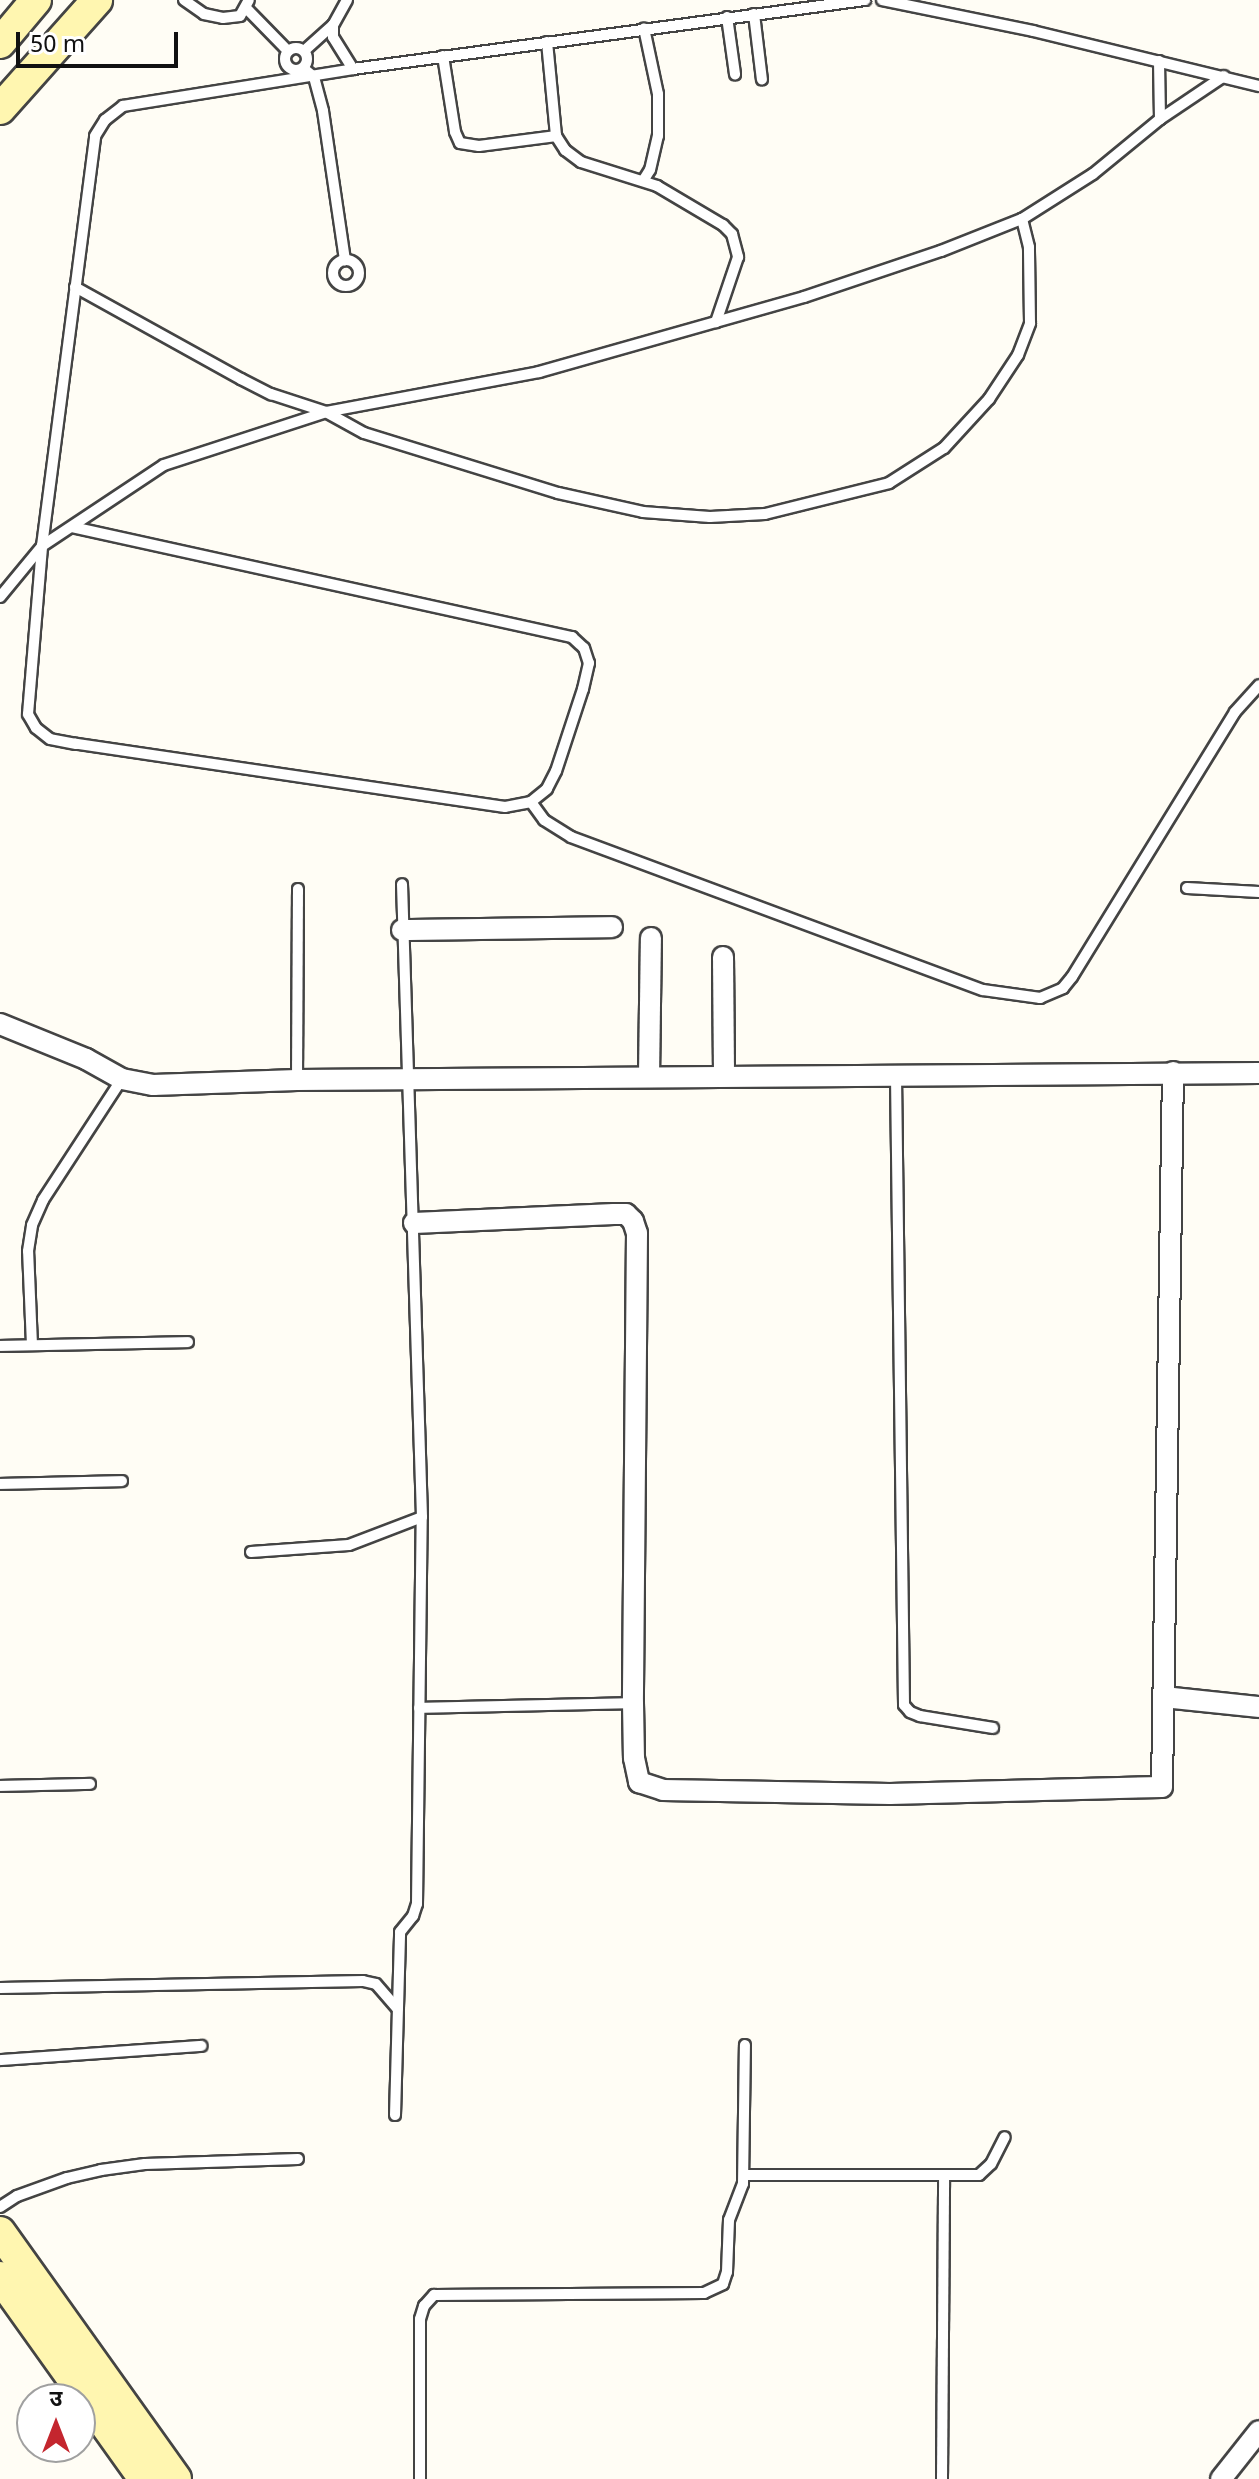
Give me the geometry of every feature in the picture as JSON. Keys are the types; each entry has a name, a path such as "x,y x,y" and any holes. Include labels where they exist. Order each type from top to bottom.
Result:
{"main road":[{"path":"0,43 36,0"},
{"path":"0,109 97,0"},
{"path":"0,2232 176,2479"},
{"path":"0,2277 144,2479"}],"street":[{"path":"402,930 612,927"},
{"path":"649,1076 651,938"},
{"path":"723,957 724,1076"},
{"path":"0,1024 86,1059 122,1079 153,1085 649,1076 1259,1073"},
{"path":"414,1223 614,1214 626,1214 633,1221 637,1233 633,1703 636,1775 646,1787 890,1794 1162,1787 1173,1072"},
{"path":"1164,1697 1259,1707"},
{"path":"1221,2479 1259,2431"}],"lane":[{"path":"184,0 204,14 223,18 240,16 248,4 288,51"},
{"path":"304,51 333,25 347,0"},
{"path":"72,527 572,637 584,648 589,663 583,689 556,771 547,789 531,802 505,807 50,739 36,728 28,714 42,546 95,136 105,120 123,106 443,56 865,0"},
{"path":"882,0 1259,86"},
{"path":"754,14 762,80"},
{"path":"727,17 735,74"},
{"path":"333,25 337,48 353,69"},
{"path":"643,181 650,170 658,136 658,94 644,28"},
{"path":"547,42 556,136 565,150 581,162 643,181 723,225 736,242 738,257 716,322"},
{"path":"297,48 304,51 307,58 303,68 297,71 287,66 284,60 288,51 297,48"},
{"path":"443,56 455,132 460,143 479,146 556,136"},
{"path":"1159,61 1160,119"},
{"path":"303,68 314,77 323,111 345,260"},
{"path":"0,597 42,546 164,465 326,412 539,372 900,265 1022,219 1093,174 1160,119 1224,76"},
{"path":"75,287 251,384 326,412 364,433 558,493 643,512 710,517 765,514 889,483 944,448 989,399 1018,355 1030,323 1029,247 1022,219"},
{"path":"531,802 544,820 571,837 983,990 1040,998 1063,988 1072,977 1235,712 1259,685"},
{"path":"395,2115 400,1932 413,1916 417,1904 422,1517 402,884"},
{"path":"1187,888 1259,892"},
{"path":"297,1080 298,889"},
{"path":"896,1076 904,1705 920,1716 993,1728"},
{"path":"32,1345 28,1251 32,1225 43,1200 122,1079"},
{"path":"0,1346 188,1342"},
{"path":"0,1484 122,1481"},
{"path":"251,1552 349,1545 422,1517"},
{"path":"419,1708 633,1703"},
{"path":"0,1786 90,1784"},
{"path":"0,1988 363,1981 376,1984 386,1992 398,2009"},
{"path":"420,2479 420,2319 424,2306 434,2295 704,2293 716,2290 723,2284 727,2272 729,2220 741,2196 744,2175 745,2045"},
{"path":"0,2060 202,2046"},
{"path":"744,2175 969,2176 986,2171 1005,2137"},
{"path":"0,2207 17,2196 67,2178 101,2170 145,2164 298,2159"},
{"path":"942,2479 944,2175"}]}
